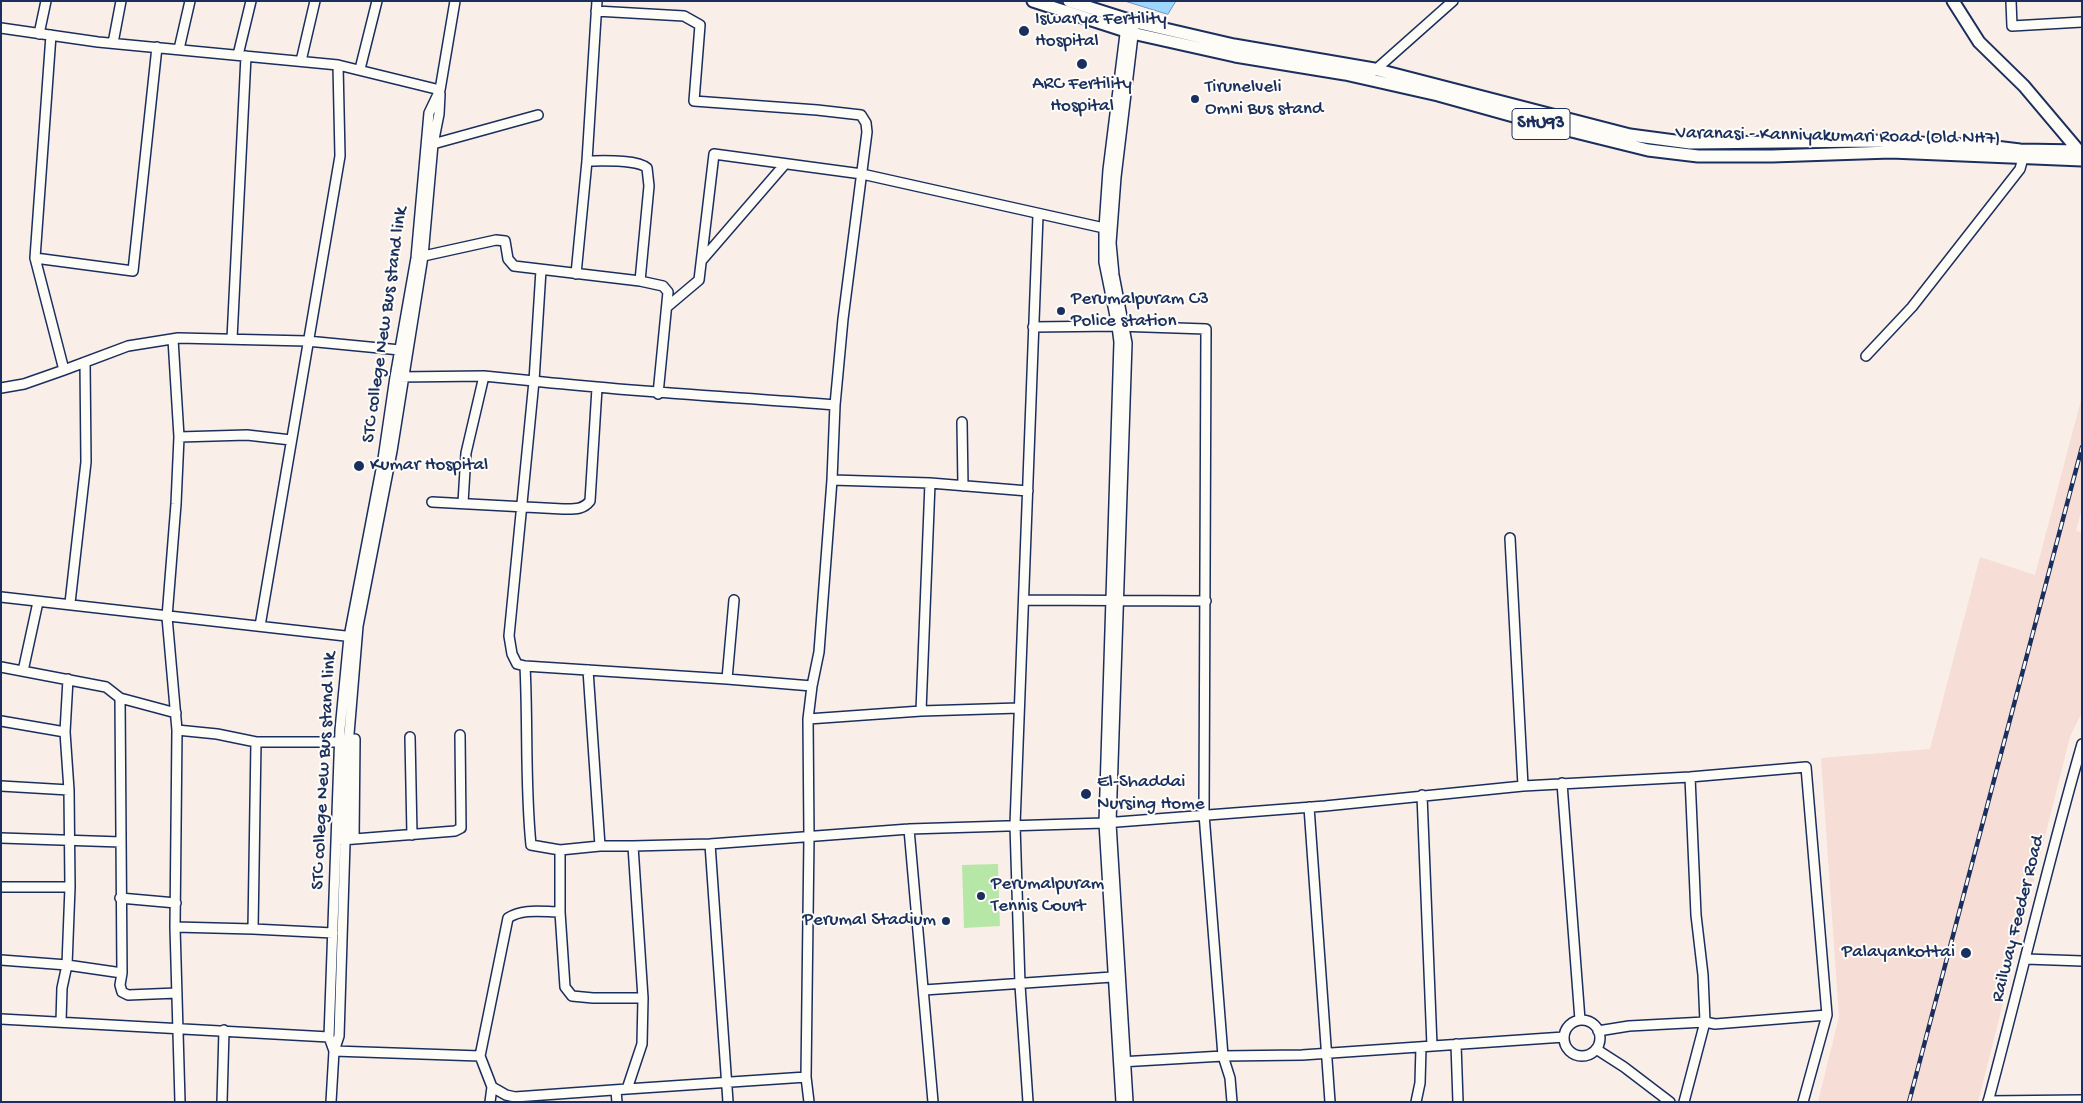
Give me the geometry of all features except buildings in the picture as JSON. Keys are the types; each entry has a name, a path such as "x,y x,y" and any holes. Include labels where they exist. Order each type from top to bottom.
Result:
{"main road":[{"name":"Varanasi - Kanniyakumari Road (Old NH7)","path":"1033,1 1130,26 1234,45 1630,134 1690,143 1873,141 1987,146 2081,154"},
{"name":"Varanasi - Kanniyakumari Road (Old NH7)","path":"1069,1 1130,26"},
{"path":"1953,1 1979,42 2024,86 2081,154"},
{"name":"Varanasi - Kanniyakumari Road (Old NH7)","path":"1372,75 1535,122 1648,150 1698,156 1772,156 1891,152 2061,158 2081,154"}],"street":[{"path":"39,34 46,1"},
{"path":"112,43 121,1"},
{"path":"179,49 190,1"},
{"path":"232,339 242,55 251,1"},
{"path":"301,61 314,1"},
{"path":"360,68 377,1"},
{"name":"STC college New Bus stand link","path":"332,1102 334,1051 328,1036 333,933 346,839 340,742 353,637 399,377 400,350 419,257 429,112 440,90 455,1"},
{"path":"1372,75 1453,1"},
{"path":"2011,1 2012,26 2082,22"},
{"path":"576,274 587,160 597,6 684,16 700,25 694,101 861,115 866,122 867,132 843,319 835,405 832,480 819,652 808,719 809,837 806,1077 809,1102"},
{"path":"1121,326 1105,270 1104,228 1108,170 1130,26"},
{"path":"1128,1102 1112,977 1107,823 1115,600 1118,361 1121,326 1111,243 1130,26"},
{"path":"1,28 112,43 338,64 360,68 440,90 439,114 433,144 419,257 399,377 484,376 658,394 686,394 835,405"},
{"path":"51,35 36,258 64,370"},
{"path":"36,258 133,271 157,47"},
{"path":"260,626 340,156 338,64"},
{"path":"433,144 538,115"},
{"path":"667,307 699,280 714,154 862,174 1104,228"},
{"path":"1866,356 1912,306 2020,169 2023,158"},
{"path":"587,160 632,163 643,165 647,168 649,186 640,281"},
{"path":"702,260 785,164"},
{"path":"1028,1102 1020,985 1015,825 1038,214"},
{"path":"419,257 496,240 505,241 508,259 514,266 640,281 663,286 667,289 667,307 658,394"},
{"path":"541,270 534,381 509,636 516,664 812,686"},
{"path":"1034,327 1121,326 1206,329 1204,814 1223,1056 1230,1078 1232,1102"},
{"path":"173,339 178,437 176,504 167,617 177,730 175,927 180,1102"},
{"path":"1,388 24,384 128,346 173,339 307,341 400,350"},
{"path":"70,603 86,462 85,362"},
{"path":"463,503 466,453 484,376"},
{"path":"432,502 578,509 586,506 590,501 597,388"},
{"path":"962,422 963,486"},
{"path":"178,437 247,435 291,440"},
{"path":"832,480 930,483 1028,491"},
{"path":"920,711 930,483"},
{"path":"1510,538 1524,786"},
{"path":"1,597 38,602 70,603 167,617 353,637 339,1036 334,1051 480,1056"},
{"path":"727,679 734,600"},
{"path":"1024,600 1206,600"},
{"path":"23,671 38,602"},
{"path":"525,666 528,816 531,845 560,850 600,846 710,844 909,830 1107,823 1309,807 1524,786 1690,777 1806,767 1827,1015 1803,1102"},
{"path":"1,668 68,679 106,688 120,698 176,713"},
{"path":"588,670 600,846"},
{"path":"61,1022 62,988 67,965 70,887 68,841 69,790 65,732 68,679"},
{"path":"120,698 122,974 120,985 122,992 128,995 177,993"},
{"path":"808,719 920,711 1020,708"},
{"path":"1,721 65,732"},
{"path":"177,730 217,734 256,742 340,742"},
{"path":"346,839 455,831 461,828 460,735"},
{"path":"410,737 412,835"},
{"path":"346,839 355,739"},
{"path":"254,929 256,742"},
{"name":"Railway Feeder Road","path":"1988,1101 2026,959 2059,824 2082,744"},
{"path":"1684,1102 1705,1022 1703,975 1696,915 1690,777"},
{"path":"1562,783 1580,1020"},
{"path":"1,786 69,790"},
{"path":"1422,795 1432,1046"},
{"path":"1309,807 1330,1102"},
{"path":"1107,823 1122,1062 1121,1102"},
{"path":"909,830 933,1102"},
{"path":"1,838 121,842"},
{"path":"710,844 728,1102"},
{"path":"627,1089 642,1044 643,998 633,846"},
{"path":"560,850 560,912 565,987 572,996 643,998"},
{"path":"1,886 70,887"},
{"path":"120,898 176,904"},
{"path":"490,1102 492,1087 480,1056 508,918 512,915 531,911 560,912"},
{"path":"175,927 333,933"},
{"path":"2026,959 2066,962 2082,961"},
{"path":"1,960 67,965 122,974"},
{"path":"924,990 1020,985 1112,977"},
{"path":"1598,1031 1629,1026 1705,1022 1715,1024 1827,1015"},
{"path":"1,1019 328,1036"},
{"path":"1580,1020 1590,1022 1598,1031 1599,1039 1596,1049 1588,1055 1573,1054 1566,1046 1564,1037 1567,1027 1580,1020"},
{"path":"222,1102 224,1030"},
{"path":"1122,1062 1223,1056 1327,1053 1564,1037"},
{"path":"1456,1044 1458,1102"},
{"path":"1416,1102 1420,1083 1421,1047"},
{"path":"1596,1049 1624,1067 1670,1102"},
{"path":"492,1087 515,1097 806,1077"},
{"path":"616,1090 617,1102"},
{"path":"1988,1101 2082,1100"}],"shaded area":[{"path":"2082,396 2082,509 2076,530 2082,533 2082,712 2070,737 1978,1102 1818,1102 1839,1017 1821,758 1930,749 1980,557 2035,575"}],"green space":[{"name":"Perumalpuram Tennis Court","path":"998,864 1000,926 964,928 962,865"}],"water":[{"path":"1125,1 1176,1 1168,14"}],"railway":[{"path":"1909,1102 2082,447"}],"place":[{"name":"Iswarya Fertility Hospital","path":"1024,31"},
{"name":"ARC Fertility Hospital","path":"1082,64"},
{"name":"Tirunelveli Omni Bus stand","path":"1195,99"},
{"name":"Perumalpuram C3 Police station","path":"1061,311"},
{"name":"Kumar Hospital","path":"359,466"},
{"name":"El-Shaddai Nursing Home","path":"1086,794"},
{"name":"Perumalpuram Tennis Court","path":"981,896"},
{"name":"Perumal Stadium","path":"946,921"},
{"name":"Palayankottai","path":"1966,953"}]}
